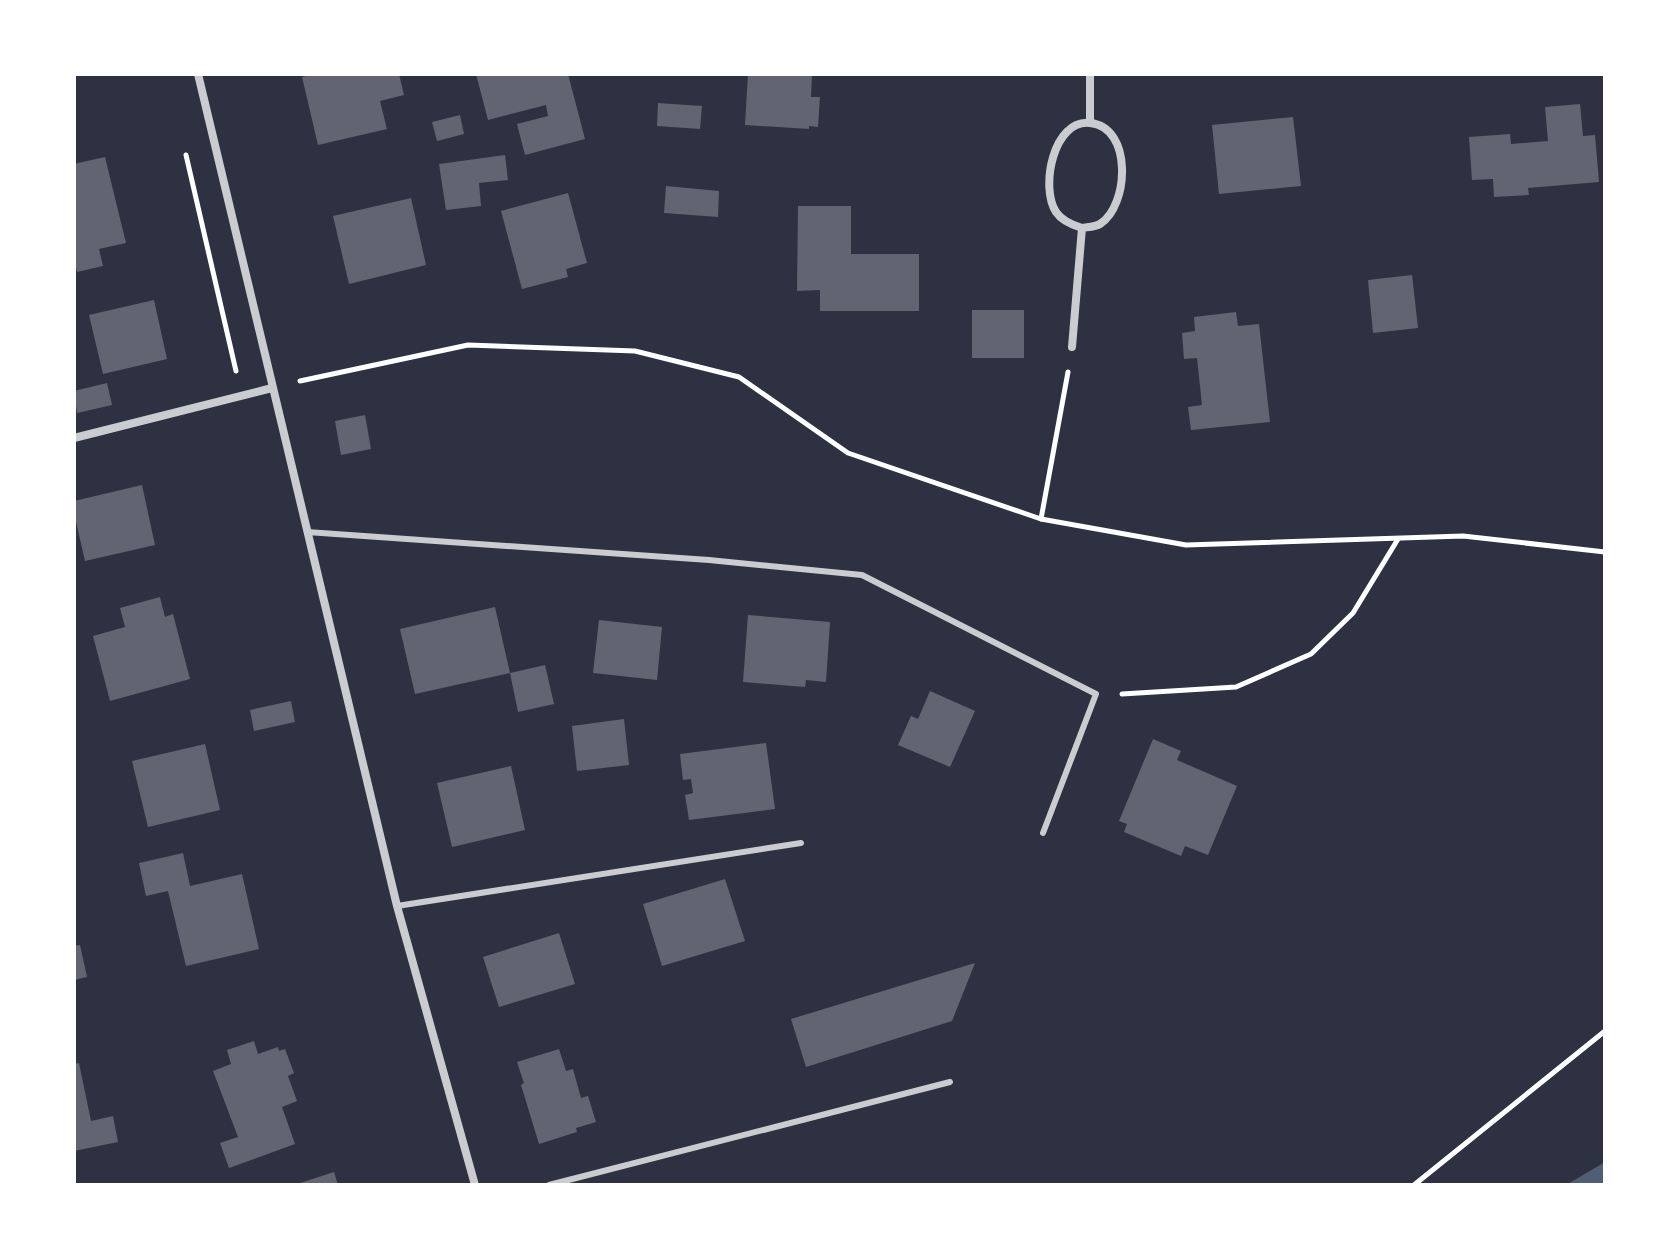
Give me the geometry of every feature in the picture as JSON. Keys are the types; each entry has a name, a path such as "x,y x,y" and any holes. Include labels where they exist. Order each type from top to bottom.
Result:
{"street":[{"path":"198,74 397,906 475,1185"},
{"path":"1090,74 1090,123"},
{"path":"1090,123 1104,127 1112,135 1120,147 1122,165 1118,194 1109,215 1098,225 1082,228 1069,224 1057,213 1050,199 1049,185 1061,138 1069,128 1090,123"},
{"path":"1072,347 1082,228"},
{"path":"74,438 272,388"}],"lane":[{"path":"307,532 709,560 862,575 1096,694 1043,833"},
{"path":"397,906 801,843"},
{"path":"549,1185 950,1082"}],"path":[{"path":"185,151 242,396"},
{"path":"272,388 468,345 635,351 739,377 848,453 1041,519 1186,545 1463,536 1605,552"},
{"path":"1041,519 1072,347"},
{"path":"1096,694 1236,687 1311,654 1353,613 1399,538"},
{"path":"1414,1185 1605,1031"}],"water":[{"path":"1605,1162 1605,1185 1566,1185"}],"building":[{"path":"314,74 399,74 404,95 380,101 387,129 318,145 302,77"},
{"path":"476,74 568,74 585,139 525,155 517,124 548,116 546,105 488,120"},
{"path":"748,74 812,74 811,97 820,97 818,127 745,125"},
{"path":"658,103 702,106 700,129 657,126"},
{"path":"1580,104 1583,136 1595,135 1599,182 1528,188 1529,195 1494,197 1493,179 1472,180 1469,137 1510,134 1511,144 1548,141 1545,107"},
{"path":"460,115 464,134 437,141 432,122"},
{"path":"1293,117 1301,186 1219,194 1212,125"},
{"path":"505,155 508,180 479,183 481,206 446,210 439,164"},
{"path":"105,157 126,243 99,249 103,266 77,272 74,261 74,164"},
{"path":"666,186 719,191 718,217 664,213"},
{"path":"568,193 587,263 566,269 568,277 522,289 501,211"},
{"path":"411,198 426,265 349,284 333,216"},
{"path":"798,206 851,206 851,254 919,254 919,311 820,311 820,290 797,291"},
{"path":"1412,275 1418,328 1373,333 1368,280"},
{"path":"154,300 167,359 103,374 89,315"},
{"path":"972,310 1024,310 1024,358 972,358"},
{"path":"1236,312 1238,326 1259,324 1270,422 1191,430 1188,407 1202,405 1197,358 1184,359 1182,333 1195,331 1194,317"},
{"path":"107,383 112,405 77,413 74,391"},
{"path":"365,415 371,449 341,455 335,421"},
{"path":"142,485 155,545 85,561 74,501"},
{"path":"160,597 165,617 173,614 190,679 110,701 93,636 125,627 120,608"},
{"path":"495,607 510,673 415,694 400,629"},
{"path":"748,615 830,622 826,682 806,680 805,687 743,682"},
{"path":"599,620 662,627 657,680 593,673"},
{"path":"545,665 554,704 518,712 510,673"},
{"path":"930,691 975,711 950,767 898,745 911,716 918,719"},
{"path":"291,701 295,722 254,731 250,710"},
{"path":"624,719 629,765 577,771 572,726"},
{"path":"1153,739 1181,751 1177,760 1237,786 1208,855 1185,846 1181,856 1124,832 1127,824 1119,821"},
{"path":"766,743 775,809 689,820 685,795 693,793 691,779 683,780 680,754"},
{"path":"205,744 220,810 148,827 132,761"},
{"path":"511,766 525,830 452,847 437,783"},
{"path":"183,853 190,886 242,874 259,949 186,966 168,891 146,896 139,863"},
{"path":"725,879 745,941 662,966 643,904"},
{"path":"559,933 575,984 499,1007 483,957"},
{"path":"80,945 87,977 74,980 74,946"},
{"path":"975,963 952,1021 806,1067 791,1019"},
{"path":"254,1041 258,1054 278,1047 279,1051 285,1049 294,1073 288,1076 297,1101 282,1107 295,1144 229,1168 220,1143 238,1137 213,1071 231,1064 227,1050"},
{"path":"559,1049 566,1071 573,1069 581,1098 588,1096 596,1122 576,1128 577,1132 539,1144 517,1062"},
{"path":"79,1063 91,1121 113,1116 118,1142 74,1151 74,1064"},
{"path":"334,1172 338,1185 297,1185 297,1184"}]}
